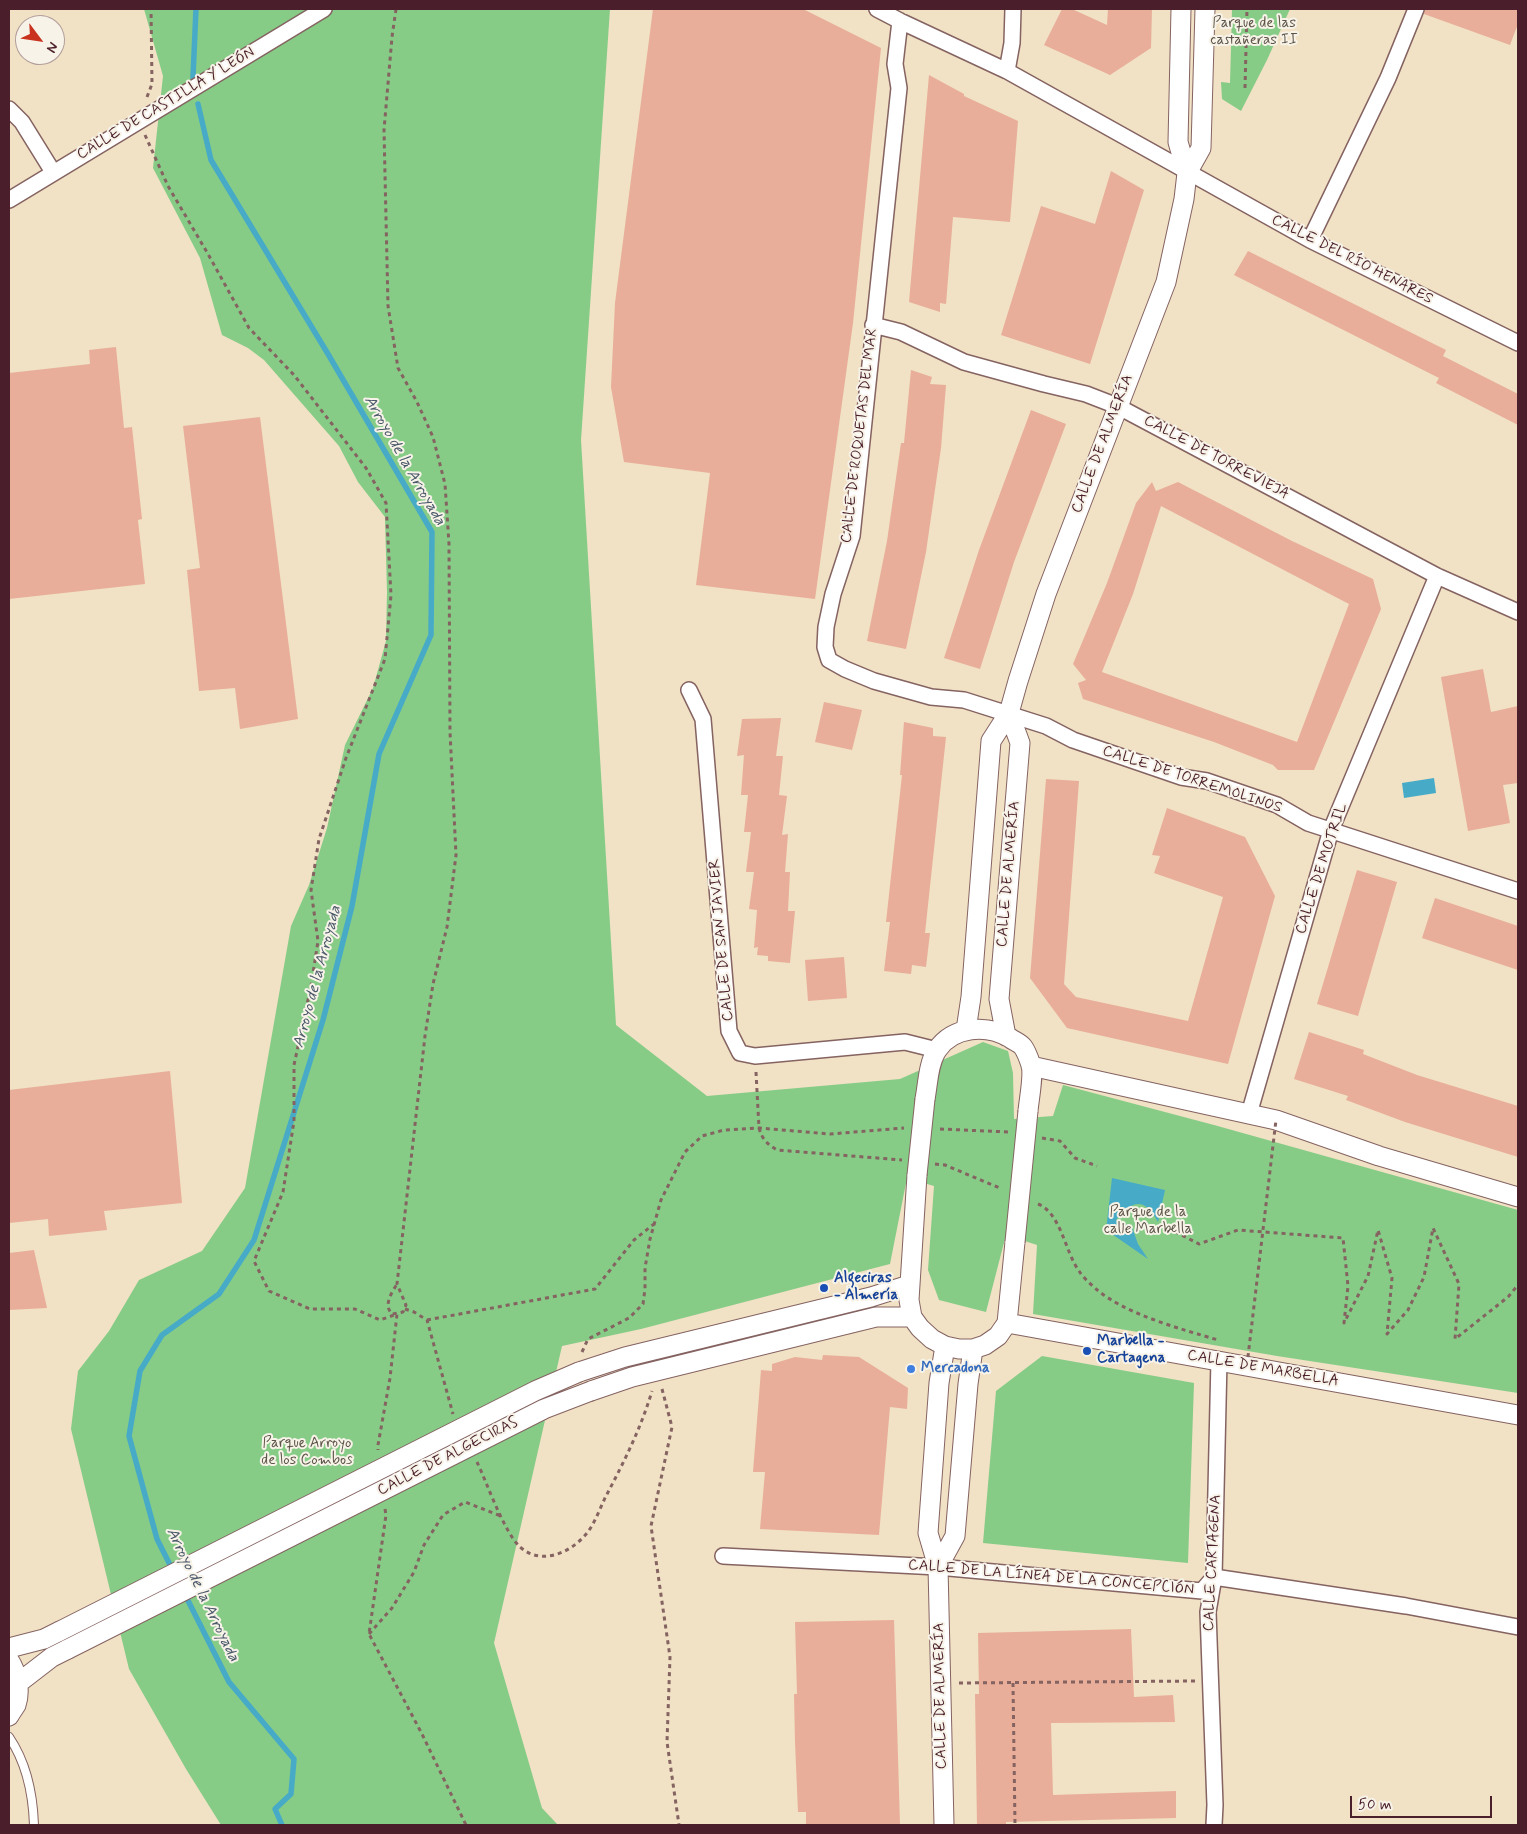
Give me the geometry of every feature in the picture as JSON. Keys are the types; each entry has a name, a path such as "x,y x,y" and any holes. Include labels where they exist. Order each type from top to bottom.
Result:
{"street":[{"name":"CALLE DE CASTILLA Y LEÓN","path":"9,200 324,9"},
{"name":"CALLE DEL RÍO HENARES","path":"877,9 900,22 1007,71 1310,240 1518,343"},
{"path":"1007,71 1012,42 1013,9"},
{"path":"1181,9 1178,142 1187,173"},
{"path":"1187,173 1201,148 1205,9"},
{"path":"1310,240 1388,78 1416,9"},
{"name":"CALLE DE ROQUETAS DEL MAR","path":"900,22 895,64 899,88 852,536 833,594 826,627 825,647 830,660 845,669 874,681 931,697 964,700 1010,713"},
{"path":"9,109 22,122 53,172"},
{"name":"CALLE DE ALMERÍA","path":"966,1030 971,996 991,742 1010,713 1018,681 1046,594 1166,282 1184,199 1187,173"},
{"name":"CALLE DE TORREVIEJA","path":"873,325 901,332 964,362 1086,394 1117,406 1437,576 1518,612"},
{"name":"CALLE DE MOTRIL","path":"1249,1114 1332,830 1437,576"},
{"name":"CALLE DE SAN JAVIER","path":"688,690 703,719 729,1031 740,1053 755,1056 905,1042 937,1050"},
{"name":"CALLE DE ALMERÍA","path":"1006,1036 999,999 1020,743 1010,713"},
{"name":"CALLE DE TORREMOLINOS","path":"1010,713 1046,726 1073,740 1181,777 1207,782 1277,805 1308,822 1518,891"},
{"path":"979,1028 992,1030 1006,1036 1022,1046 1031,1066 1007,1323 998,1336 985,1345 973,1350 945,1346 932,1339 912,1317 909,1300 917,1175 925,1099 930,1072 937,1050 951,1037 966,1030 979,1028"},
{"path":"1031,1066 1276,1120 1379,1156 1518,1197"},
{"name":"CALLE DE ALGECIRAS","path":"9,1648 44,1639 535,1390 579,1372 625,1357 871,1297 909,1284"},
{"name":"CALLE DE ALGECIRAS","path":"17,1684 52,1657 544,1409 591,1391 658,1371 876,1317 912,1317"},
{"name":"CALLE DE MARBELLA","path":"1007,1323 1219,1360 1518,1416"},
{"name":"CALLE DE ALMERÍA","path":"944,1825 938,1567 928,1533 939,1384 945,1346"},
{"path":"938,1567 955,1536 968,1384 973,1350"},
{"name":"CALLE CARTAGENA","path":"1214,1825 1215,1805 1208,1612 1214,1577 1219,1360"},
{"name":"CALLE DE LA LÍNEA DE LA CONCEPCIÓN","path":"723,1556 938,1567 1202,1591 1214,1577 1406,1606 1518,1627"},
{"path":"9,1660 17,1677 16,1704 9,1716"}],"lane":[{"path":"9,1737 24,1766 34,1810 34,1825"}],"path":[{"path":"151,9 152,84 139,120 168,186 249,328 294,375 366,468 386,503 391,594 385,659 346,758 319,839 311,890 318,941 311,986 294,1065 294,1121 283,1192 254,1260 269,1290 310,1309 355,1309 380,1320 403,1312 405,1309 406,1305 397,1284"},
{"path":"396,9 384,130 388,306 398,368 417,402 433,437 445,484 449,544 450,732 456,855 447,927 433,984 425,1036 397,1284 391,1293 388,1304 392,1314 397,1314"},
{"path":"1245,88 1247,9"},
{"path":"1246,1365 1276,1120"},
{"path":"582,1353 588,1339 629,1318 643,1304 645,1268 654,1224 661,1200 685,1152 702,1136 724,1130 759,1128"},
{"path":"426,1320 595,1289 634,1240 654,1224"},
{"path":"1168,1228 1198,1244 1238,1230 1343,1238 1348,1286 1344,1323 1368,1276 1378,1230 1392,1278 1387,1334 1408,1310 1424,1277 1433,1228 1459,1284 1455,1339 1508,1297 1518,1285"},
{"path":"405,1309 414,1312 426,1320 450,1408 455,1416"},
{"path":"379,1455 378,1445 390,1378 397,1314"},
{"path":"476,1460 511,1536 530,1554 541,1557 553,1556 576,1543 587,1533 628,1454 645,1414 658,1371"},
{"path":"658,1371 672,1427 651,1526 670,1657 667,1742 679,1825"},
{"path":"369,1634 392,1608 414,1572 424,1545 443,1515 465,1502 502,1516"},
{"path":"384,1505 386,1515 369,1634 422,1734 466,1825"},
{"path":"941,1684 1211,1681"},
{"path":"1013,1683 1016,1825"}],"green space":[{"name":"Parque Arroyo de los Combos","path":"144,9 610,9 581,440 616,1025 707,1096 900,1079 983,1042 1008,1051 1013,1073 1014,1119 1053,1116 1063,1085 1518,1210 1518,1393 1277,1356 1033,1314 1037,1245 1006,1235 986,1312 939,1300 928,1270 934,1186 907,1178 890,1264 641,1329 562,1346 494,1643 542,1808 558,1825 221,1825 186,1769 129,1669 71,1429 78,1371 109,1331 139,1280 202,1251 245,1188 291,926 309,885 327,828 345,745 373,688 386,641 385,517 358,482 339,446 264,360 248,348 222,335 200,258 153,168 163,76"},
{"name":"Parque de las castañeras II","path":"1232,9 1290,9 1241,111 1222,99 1221,82 1230,83"},
{"path":"1042,1356 1194,1383 1188,1563 983,1543 996,1391"}],"water":[{"path":"1434,778 1436,793 1404,798 1402,783"},
{"path":"1112,1178 1165,1190 1158,1222 1148,1208 1138,1204 1128,1208 1116,1220 1118,1224 1129,1225 1148,1259 1106,1230"}],"building":[{"path":"653,9 803,9 881,48 853,323 815,599 696,585 710,473 624,462 611,387 615,303"},
{"path":"1062,9 1072,9 1107,25 1108,9 1152,9 1151,48 1110,75 1044,45"},
{"path":"1425,9 1518,9 1518,24 1510,45 1424,14"},
{"path":"929,75 964,94 964,96 1018,121 1010,222 953,217 946,304 940,303 940,312 909,302"},
{"path":"1111,171 1144,190 1090,364 1001,335 1041,206 1095,224"},
{"path":"1248,251 1446,350 1443,356 1518,394 1518,425 1436,383 1439,378 1234,275"},
{"path":"116,347 124,428 132,427 142,519 138,520 145,584 9,599 9,373 90,364 89,350"},
{"path":"911,370 932,377 930,384 946,385 941,448 926,552 906,649 867,641 887,541 901,443 904,443"},
{"path":"1031,410 1066,424 1014,562 980,669 944,658 979,550"},
{"path":"260,417 298,719 240,729 235,688 199,691 187,570 200,568 183,426"},
{"path":"1152,482 1156,491 1178,482 1292,541 1373,579 1381,609 1314,770 1278,770 1273,765 1214,742 1083,699 1078,683 1086,680 1073,664 1107,583 1136,503","holes":["1161,506 1349,604 1297,742 1102,672 1133,594"]},
{"path":"1483,669 1491,712 1518,706 1518,783 1503,785 1510,823 1468,831 1441,677"},
{"path":"824,702 862,710 852,750 815,742"},
{"path":"781,718 776,756 783,756 779,795 787,796 782,835 788,834 785,872 790,872 788,911 795,911 790,963 768,961 768,956 757,955 758,947 754,948 757,910 749,909 754,872 746,872 751,832 744,832 748,795 741,795 744,755 737,756 742,719"},
{"path":"904,722 933,728 933,736 946,737 925,933 930,933 926,967 912,965 911,974 884,971 890,922 886,922 902,775 900,775"},
{"path":"1046,779 1079,781 1064,984 1076,997 1188,1021 1223,897 1154,873 1160,856 1152,855 1167,808 1245,837 1275,896 1228,1064 1067,1028 1030,978"},
{"path":"1357,870 1397,882 1358,1016 1317,1004"},
{"path":"1435,898 1518,926 1518,970 1422,938"},
{"path":"844,957 847,998 808,1001 805,960"},
{"path":"1309,1032 1364,1050 1363,1054 1417,1075 1518,1106 1518,1157 1405,1122 1346,1100 1348,1096 1294,1079"},
{"path":"170,1071 182,1203 104,1211 107,1230 49,1236 48,1219 9,1223 9,1090"},
{"path":"34,1250 47,1308 9,1310 9,1253"},
{"path":"823,1355 859,1357 908,1388 907,1409 890,1407 879,1535 760,1529 765,1472 753,1472 761,1370 772,1371 772,1364 795,1357 822,1360"},
{"path":"894,1620 900,1825 806,1825 806,1812 798,1812 794,1694 797,1694 795,1622"},
{"path":"1131,1629 1134,1697 1173,1695 1175,1722 1051,1723 1053,1795 1176,1791 1176,1818 1006,1822 1006,1825 977,1825 975,1694 979,1694 978,1633"}],"waterway":[{"name":"Arroyo de la Arroyada","path":"193,77 196,9"},
{"name":"Arroyo de la Arroyada","path":"198,104 211,160 328,354 432,532 431,635 379,754 352,906 323,1020 254,1240 219,1294 162,1335 140,1371 129,1436 157,1539 229,1682 294,1759 291,1794 275,1809 282,1825"}],"place":[{"name":"Algeciras - Almería","path":"824,1288"},
{"name":"Marbella - Cartagena","path":"1087,1351"},
{"name":"Mercadona","path":"911,1369"}],"park label":[{"name":"Parque de la calle Marbella","path":"1148,1222"}]}
